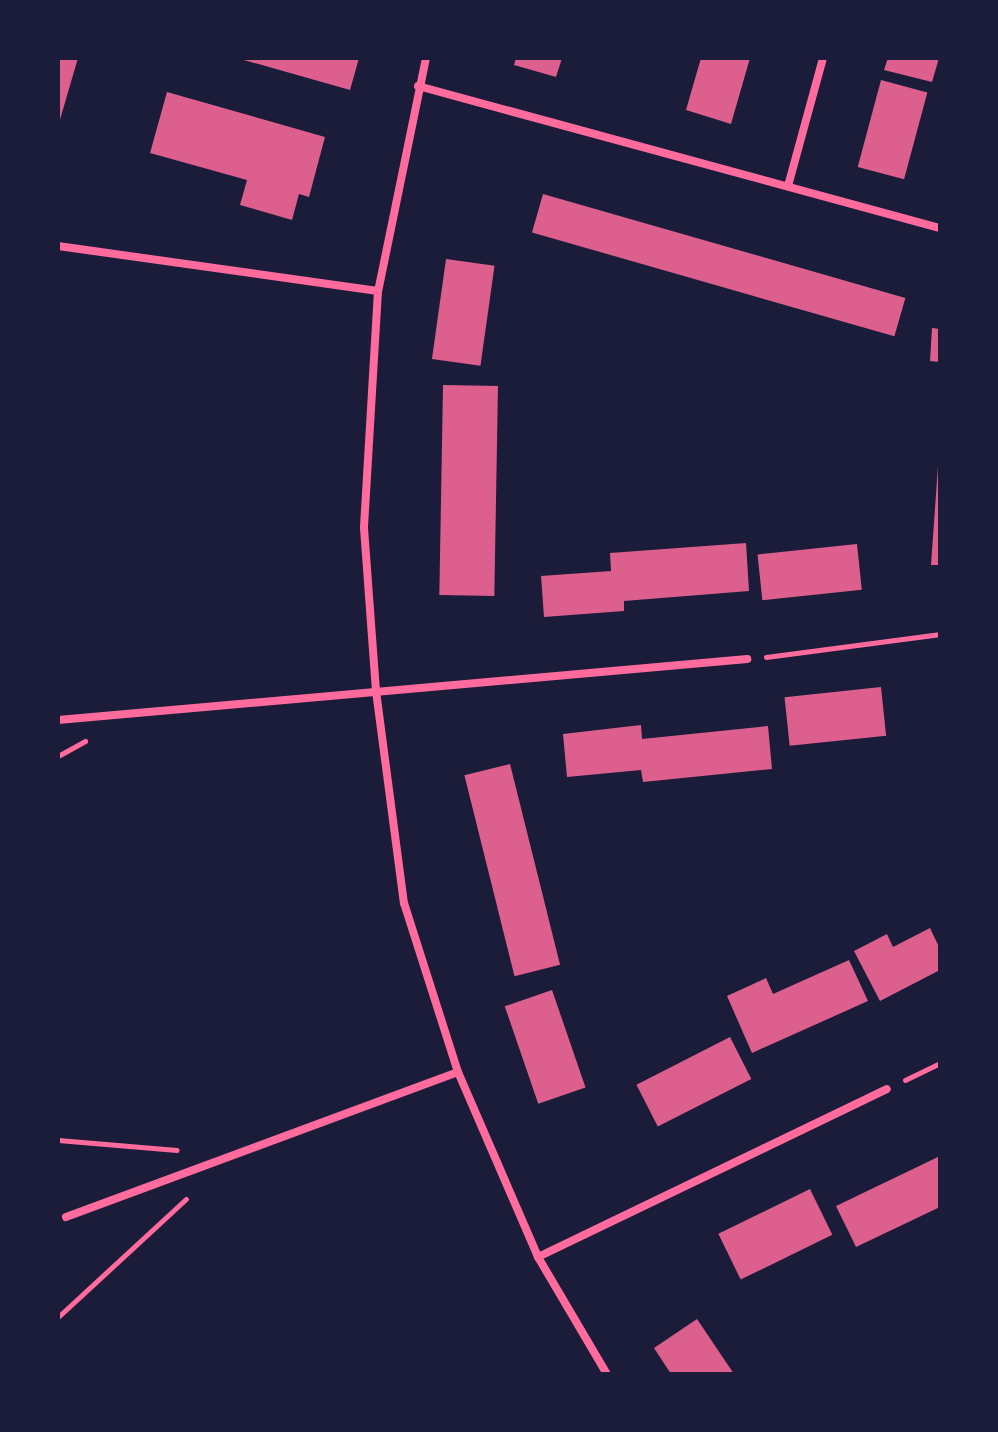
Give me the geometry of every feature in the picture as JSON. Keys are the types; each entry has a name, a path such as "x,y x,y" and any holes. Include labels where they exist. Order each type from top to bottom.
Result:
{"street":[{"path":"426,58 378,291 364,528 376,691 404,903 458,1072 538,1257 607,1374"},
{"path":"788,186 823,58"},
{"path":"418,86 940,228"},
{"path":"58,246 378,291"},
{"path":"58,720 747,659"},
{"path":"66,1217 458,1072"},
{"path":"538,1257 887,1089"}],"path":[{"path":"747,659 940,634"},
{"path":"887,1089 940,1063"},
{"path":"58,1140 190,1151"},
{"path":"58,1317 198,1187"}],"building":[{"path":"58,58 78,58 59,123 58,123"},
{"path":"237,58 359,58 350,90"},
{"path":"516,58 562,58 556,77 514,65"},
{"path":"701,58 750,58 731,124 686,110"},
{"path":"888,58 939,58 932,82 884,70"},
{"path":"881,80 927,92 904,179 858,167"},
{"path":"167,92 325,137 309,197 299,194 292,220 240,205 247,180 150,153"},
{"path":"543,194 905,298 894,336 532,232"},
{"path":"446,259 495,266 480,366 432,359"},
{"path":"932,328 940,329 940,362 930,361"},
{"path":"443,385 498,386 494,596 439,595"},
{"path":"938,466 940,565 931,565"},
{"path":"746,543 749,591 624,601 624,611 544,617 541,576 611,571 610,553"},
{"path":"857,544 862,590 762,600 758,554"},
{"path":"881,687 886,736 790,746 785,697"},
{"path":"641,725 642,739 768,726 772,769 643,782 641,770 567,777 563,734"},
{"path":"510,764 560,965 514,976 464,775"},
{"path":"930,928 940,949 940,970 880,1001 854,951 887,934 893,947"},
{"path":"849,960 868,1001 752,1053 727,996 766,978 773,994"},
{"path":"552,990 586,1087 538,1104 505,1006"},
{"path":"730,1037 751,1079 658,1127 636,1085"},
{"path":"940,1156 940,1207 856,1247 836,1206"},
{"path":"810,1189 832,1235 741,1280 718,1234"},
{"path":"697,1319 734,1374 671,1374 654,1348"}]}
